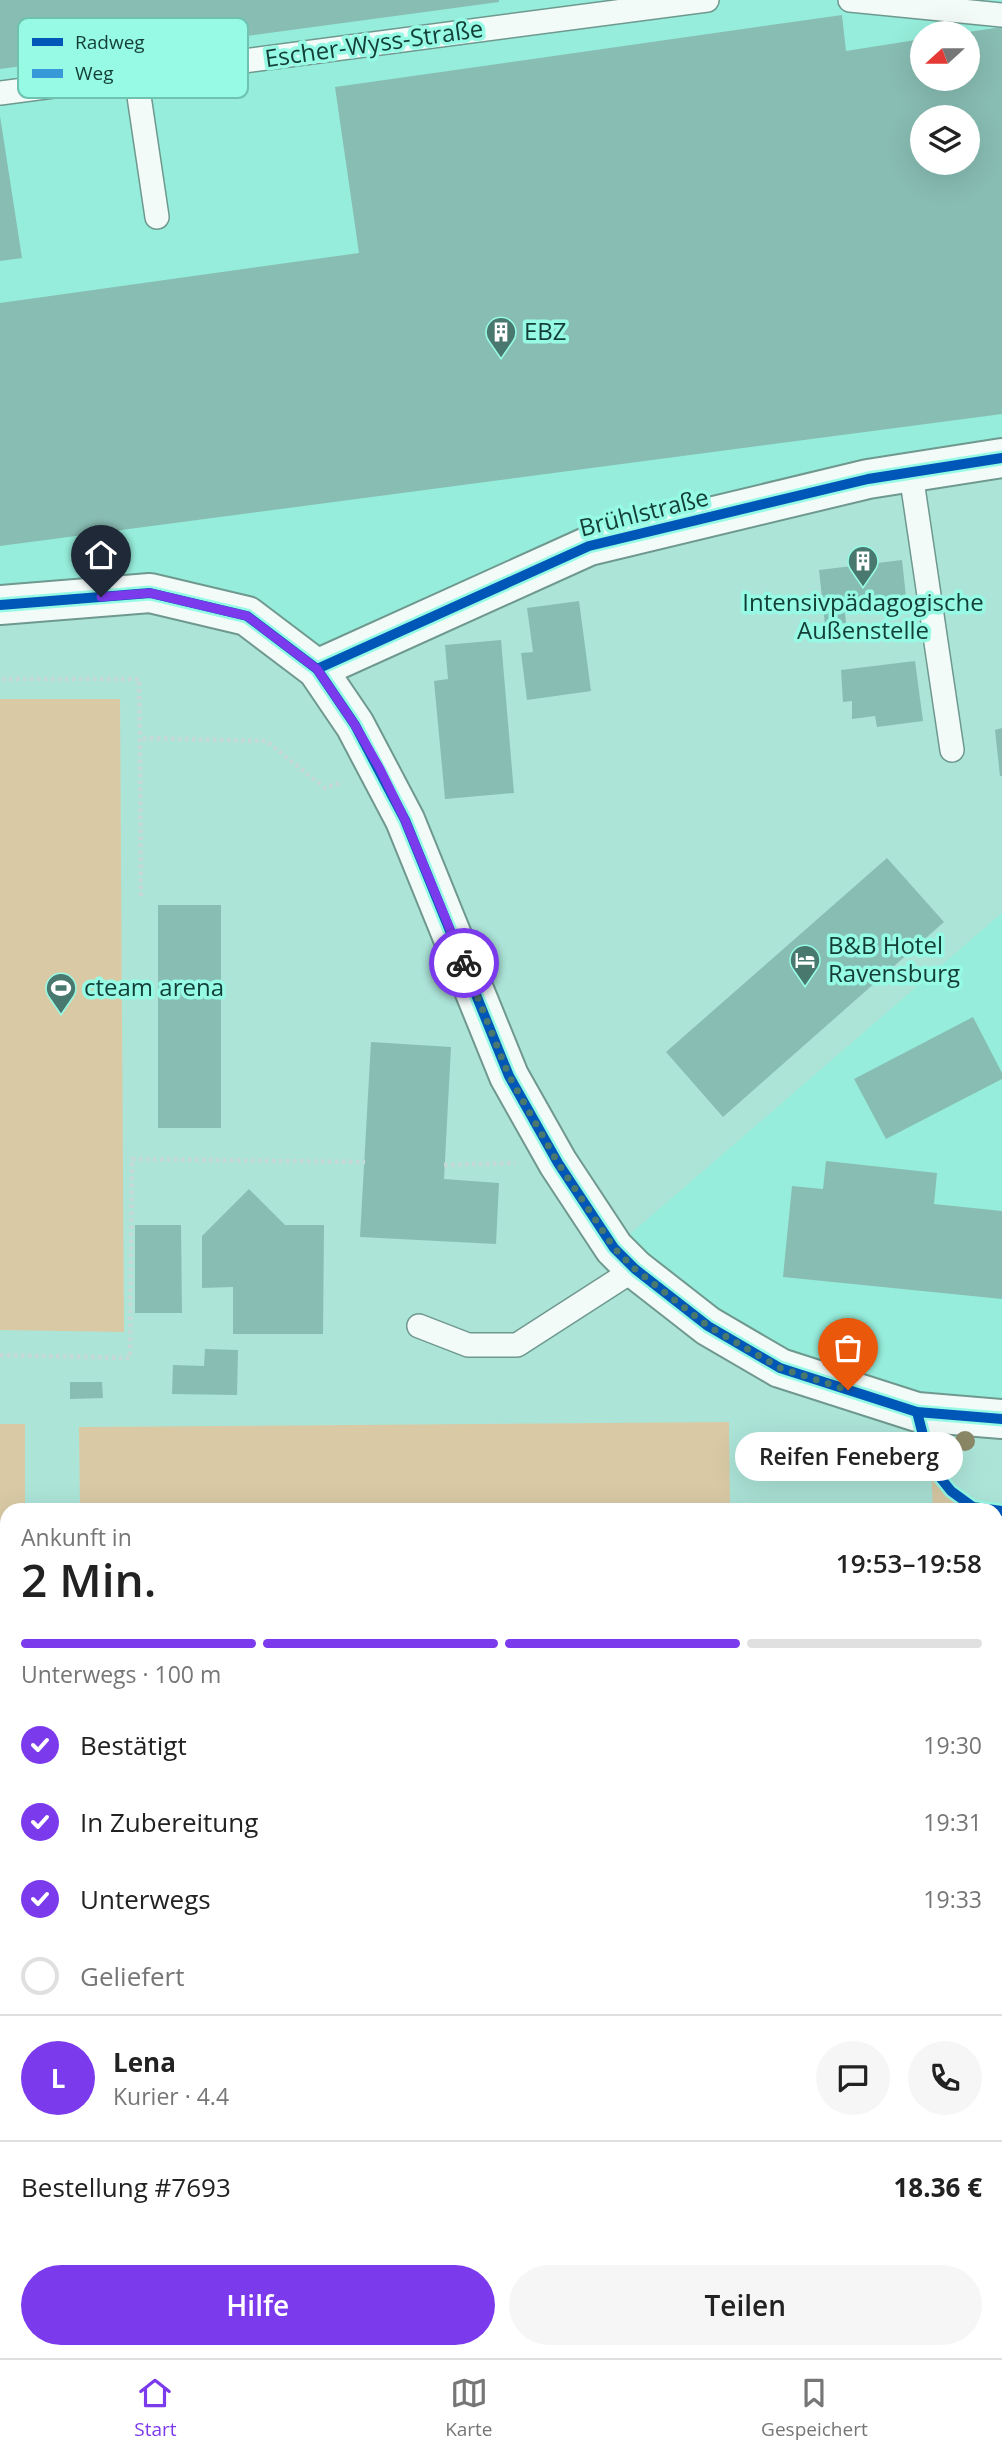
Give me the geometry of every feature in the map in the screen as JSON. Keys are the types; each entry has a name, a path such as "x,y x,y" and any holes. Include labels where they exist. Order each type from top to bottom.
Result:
{"street":[{"name":"Brühlstraße","path":"317,669 589,546 867,479 1002,458"},
{"path":"0,605 150,593 247,616 317,669 355,725 405,820 509,1076 558,1163 614,1248 635,1269 708,1326 780,1368 917,1412 1002,1419"}],"lane":[{"name":"Escher-Wyss-Straße","path":"248,61 707,0"},
{"path":"850,0 1002,15"},
{"name":"Escher-Wyss-Straße","path":"0,93 18,91"},
{"path":"139,98 157,216"},
{"path":"911,474 952,750"},
{"path":"419,1326 468,1345 517,1345 635,1269"}],"path":[{"path":"2,679 139,679 141,896"},
{"path":"140,738 266,741 325,788 380,769"},
{"path":"0,1355 130,1358 132,1159 365,1162"},
{"path":"444,1164 558,1163"}],"shaded area":[{"path":"0,0 1002,0 1002,458 589,546 317,669 247,616 0,605"},
{"name":"cteam arena","path":"0,699 120,699 124,1332 0,1330"},
{"path":"1002,913 1002,1419 780,1368 614,1248"},
{"path":"729,1422 730,1503 80,1503 79,1427"},
{"path":"0,1424 25,1424 25,1503 0,1503"},
{"path":"931,1466 951,1491 968,1503 933,1503"}],"building":[{"path":"0,0 499,0 248,36 248,18 18,18 18,67 0,69"},
{"name":"EBZ","path":"842,15 846,51 910,41 910,91 980,91 980,30 1002,27 1002,414 0,546 0,303 359,253 335,87"},
{"path":"0,116 22,258 0,261"},
{"name":"Intensivpädagogische Außenstelle","path":"902,560 907,606 845,613 846,623 825,625 819,570"},
{"path":"579,601 591,691 527,700 521,653 533,652 527,608"},
{"path":"501,640 514,793 445,799 434,681 448,679 445,645"},
{"path":"915,661 923,721 877,727 875,716 852,719 852,701 843,702 841,670"},
{"path":"1002,728 1002,776 1000,776 995,730"},
{"name":"B&B Hotel Ravensburg","path":"887,858 944,922 723,1117 666,1052"},
{"path":"158,905 221,905 221,1128 158,1128"},
{"path":"973,1017 1002,1073 1002,1079 886,1139 854,1079"},
{"path":"371,1042 451,1047 444,1179 499,1183 496,1244 360,1237"},
{"path":"826,1161 937,1173 934,1204 1002,1211 1002,1299 783,1277 792,1186 823,1189"},
{"path":"249,1189 285,1225 324,1225 323,1334 233,1334 233,1287 202,1288 202,1236"},
{"path":"135,1225 181,1225 182,1313 135,1313"},
{"path":"205,1349 238,1350 237,1395 172,1394 173,1365 204,1366"},
{"path":"70,1382 102,1382 103,1398 70,1399"}],"cycle path":[{"path":"317,669 589,546 868,479 1002,458"},
{"path":"0,605 150,593 247,616 317,669 355,725 405,820 509,1076 558,1163 614,1248 635,1269 708,1326 780,1368 917,1412 1002,1419"},
{"path":"917,1412 931,1466 951,1491 968,1503"}],"way so far":[{"path":"464,963 509,1076 558,1163 614,1248 635,1269 708,1326 780,1368 848,1390"}],"place":[{"name":"EBZ","path":"501,359"},
{"name":"Intensivpädagogische Außenstelle","path":"863,588"},
{"name":"B&B Hotel Ravensburg","path":"805,987"},
{"name":"cteam arena","path":"61,1015"},
{"name":"Reifen Feneberg","path":"848,1390"}],"route":[{"path":"101,597 150,593 247,616 317,669 355,725 380,769 405,820 464,963"}]}
